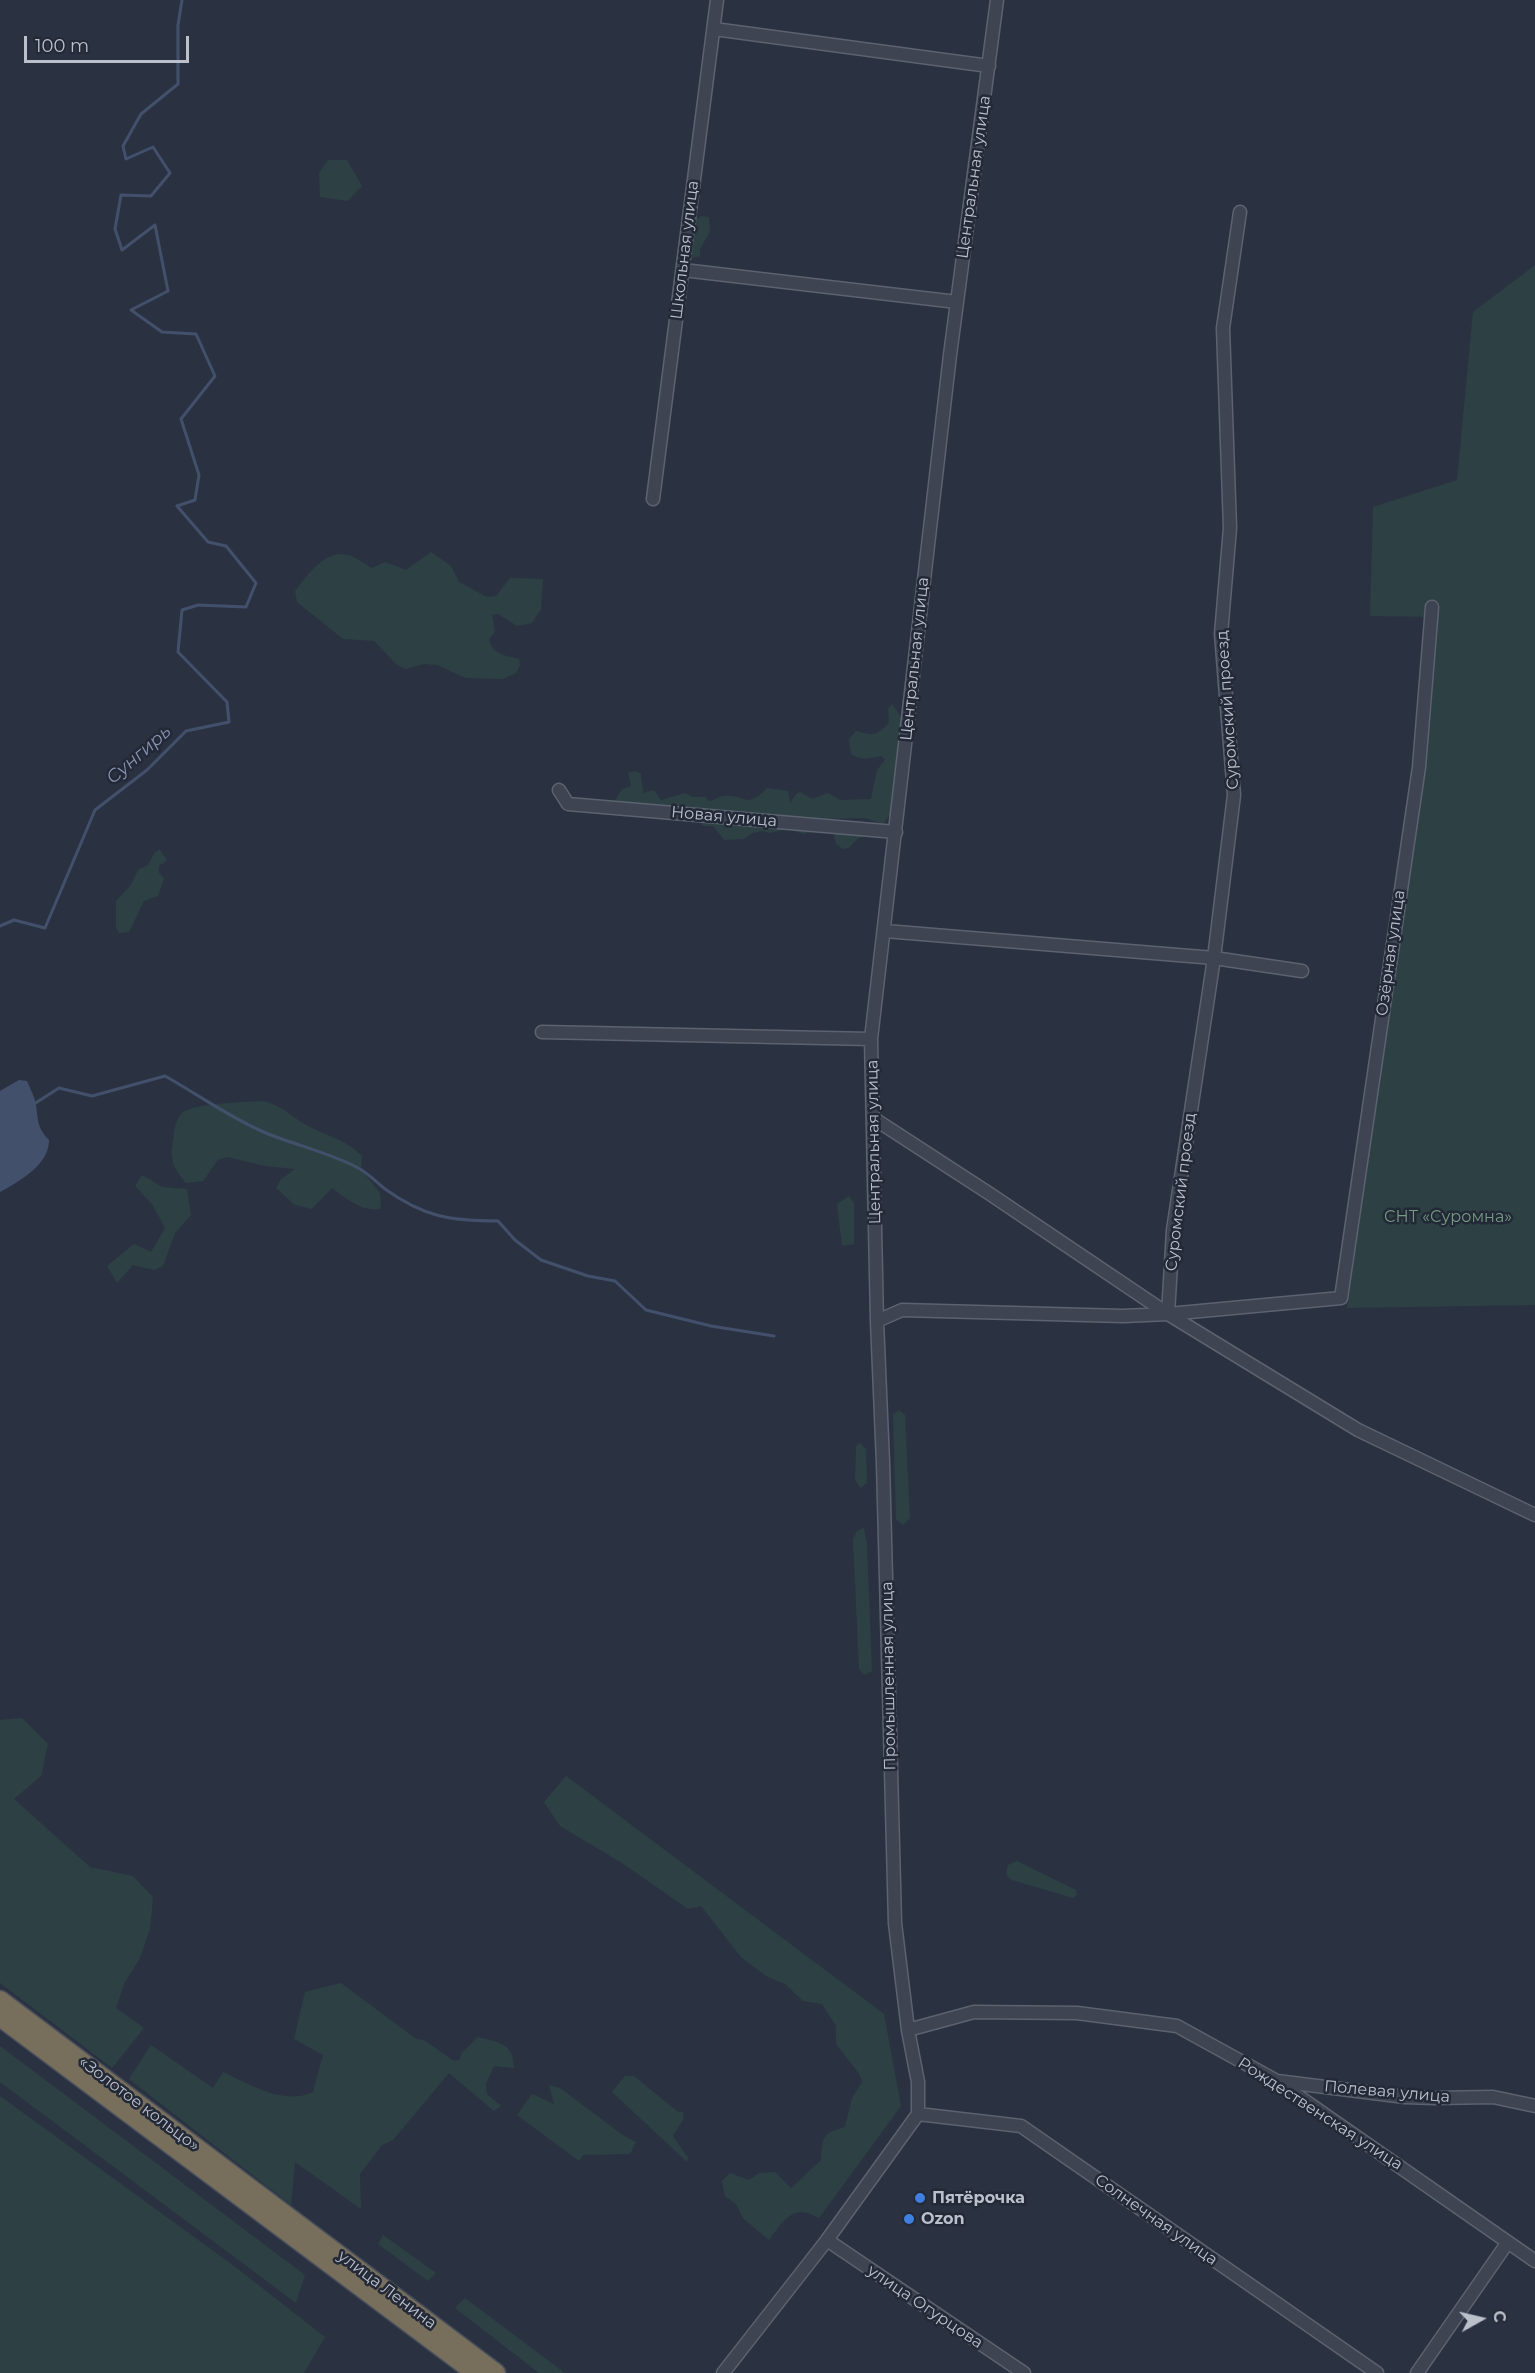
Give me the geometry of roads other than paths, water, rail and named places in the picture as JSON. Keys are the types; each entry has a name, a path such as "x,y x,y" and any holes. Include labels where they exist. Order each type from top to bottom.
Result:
{"highway":[{"name":"«Золотое кольцо»","path":"0,2000 274,2214"},
{"name":"«Золотое кольцо»","path":"0,2017 274,2214"},
{"name":"улица Ленина","path":"274,2214 475,2373"},
{"name":"улица Ленина","path":"274,2214 496,2373"}],"street":[{"name":"Школьная улица","path":"653,499 717,0"},
{"name":"Центральная улица","path":"877,1321 871,1039 957,302 997,0"},
{"path":"714,29 989,66"},
{"name":"Суромский проезд","path":"1168,1314 1173,1230 1214,958 1234,795 1221,634 1230,528 1223,328 1240,212"},
{"path":"683,270 957,302"},
{"name":"Озёрная улица","path":"1168,1314 1341,1298 1419,767 1432,607"},
{"name":"Новая улица","path":"559,789 568,804 896,831"},
{"path":"885,931 1214,958 1302,971"},
{"path":"542,1032 871,1039"},
{"path":"873,1118 1168,1314 1358,1430 1535,1515"},
{"path":"877,1321 903,1310 1101,1315 1168,1314"},
{"name":"Промышленная улица","path":"877,1321 895,1923 908,2030 918,2082 918,2115"},
{"name":"Рождественская улица","path":"908,2030 974,2012 1077,2013 1177,2026 1275,2080 1535,2261"},
{"name":"Полевая улица","path":"1275,2080 1405,2097 1493,2097 1535,2106"},
{"path":"723,2373 826,2240 918,2115"},
{"name":"Солнечная улица","path":"918,2115 1020,2126 1377,2373"},
{"name":"улица Огурцова","path":"826,2240 1024,2373"},
{"path":"1417,2373 1508,2242"}],"water":[{"path":"19,1080 27,1081 32,1092 40,1128 49,1140 48,1149 39,1165 0,1192 0,1091"}],"waterway":[{"name":"Сунгирь","path":"0,926 14,920 45,928 95,810 147,770 186,731 229,722 227,702 178,652 182,610 198,605 246,607 256,583 226,546 208,542 177,506 195,500 199,475 181,419 215,376 196,334 162,332 131,310 168,291 155,225 122,250 115,229 121,195 151,196 170,173 153,147 126,159 123,146 141,114 178,84 178,25 182,0"},
{"path":"34,1104 59,1088 92,1096 165,1076 253,1127 360,1169 385,1189 412,1206 439,1216 498,1221 515,1240 541,1260 588,1276 615,1281 646,1310 711,1326 774,1336"}],"place":[{"name":"Пятёрочка","path":"920,2198"},
{"name":"Ozon","path":"909,2219"}],"park label":[{"name":"СНТ «Суромна»","path":"1448,1217"}]}
